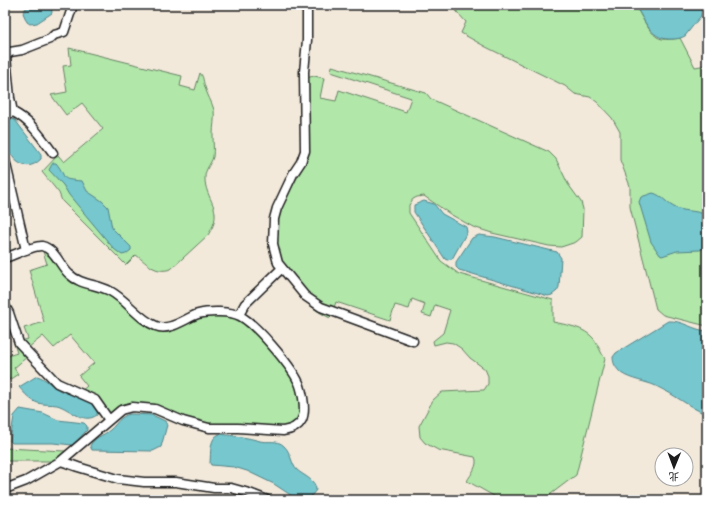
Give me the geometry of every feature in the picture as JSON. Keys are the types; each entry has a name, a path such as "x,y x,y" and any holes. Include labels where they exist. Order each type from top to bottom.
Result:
{"street":[{"path":"13,112 10,98 6,56 10,52 22,50 64,32 73,5"},
{"path":"307,5 307,40 304,72 305,151 302,162 290,181 277,208 274,219 273,250 276,260 305,296 321,307 413,341"},
{"path":"5,115 13,112 20,115 53,153"},
{"path":"5,160 26,250"},
{"path":"5,258 35,246 46,247 74,278 111,292 156,327 162,328 170,326 198,314 219,312 239,315 258,330 298,381 305,408 302,420 297,427 283,432 238,428 209,428 183,421 155,409 132,407 121,410 61,461 26,481 5,489"},
{"path":"239,315 245,304 282,268"},
{"path":"5,306 9,313 19,343 58,383 95,400 109,420"},
{"path":"61,461 78,468 118,479 144,482 176,482 214,488 236,489 267,500"}],"green space":[{"path":"455,5 635,5 653,34 662,39 680,38 695,67 707,65 707,326 663,315 656,309 630,207 630,186 620,160 620,132 612,118 597,102 590,97 575,94 565,86 461,33 466,22 457,12"},
{"path":"69,48 182,76 180,86 195,90 200,73 202,76 214,110 213,157 206,171 205,177 208,192 215,211 215,218 208,235 171,269 156,269 148,265 136,255 126,265 62,201 59,193 42,172 58,155 64,162 103,129 82,103 66,115 51,95 67,92 63,66 71,65"},
{"path":"332,66 426,93 431,99 549,152 556,159 568,184 581,202 583,209 582,237 576,242 561,247 549,246 492,233 473,227 450,214 424,196 413,199 409,205 409,213 441,261 459,274 553,300 553,322 575,327 590,335 594,339 605,359 576,475 543,500 501,500 467,481 476,463 475,457 438,450 425,443 420,437 419,426 433,400 442,392 484,390 488,384 488,376 485,369 470,358 462,349 453,343 446,342 434,345 433,341 443,333 450,310 435,305 431,317 422,314 425,304 412,299 409,309 395,305 390,320 336,302 330,318 309,305 282,275 285,269 278,255 275,229 281,208 305,163 306,78 314,76 324,78 320,98 336,101 339,90 406,112 411,98 331,72"},
{"path":"42,248 45,249 62,270 103,290 155,329 208,315 238,317 257,332 297,382 303,408 300,419 290,428 209,426 155,407 110,413 81,391 87,386 79,376 94,363 70,335 54,348 43,336 24,351 28,356 14,368 18,374 9,380 5,368 5,357 17,353 14,343 28,339 24,328 44,322 29,270 47,264"},
{"path":"5,448 67,452 54,461 5,461"}],"water":[{"path":"32,5 51,5 52,13 37,23 30,24 27,22 23,13 25,9"},
{"path":"635,5 707,5 707,8 685,36 676,39 665,39 659,37 650,29"},
{"path":"12,119 15,120 41,154 41,159 34,164 28,166 22,165 17,162 9,151 6,144 5,121"},
{"path":"53,163 56,163 66,179 82,181 87,191 108,207 112,228 131,247 131,250 122,255 114,249 69,195 63,185 49,170"},
{"path":"653,193 676,208 707,216 707,233 704,248 700,250 677,251 662,256 660,255 651,242 639,202 641,197"},
{"path":"424,201 434,204 442,214 466,227 467,232 452,259 445,259 414,212 414,205"},
{"path":"479,235 495,237 557,252 561,258 559,287 557,291 548,296 459,270 456,267 456,262 472,238"},
{"path":"668,321 678,322 707,331 707,415 656,386 621,373 614,364 613,357 616,353"},
{"path":"37,376 61,391 83,397 90,401 97,408 97,415 92,418 82,417 57,405 40,404 35,402 19,387"},
{"path":"20,409 43,413 58,420 84,423 87,426 87,430 73,445 53,443 12,443 10,441 14,416"},
{"path":"126,415 152,415 165,421 167,425 161,447 153,451 92,450 90,446 96,439 110,430"},
{"path":"220,434 281,444 288,451 293,465 297,470 312,481 316,490 308,500 298,500 274,484 247,471 234,467 211,465 210,455 212,442 216,436"}]}
